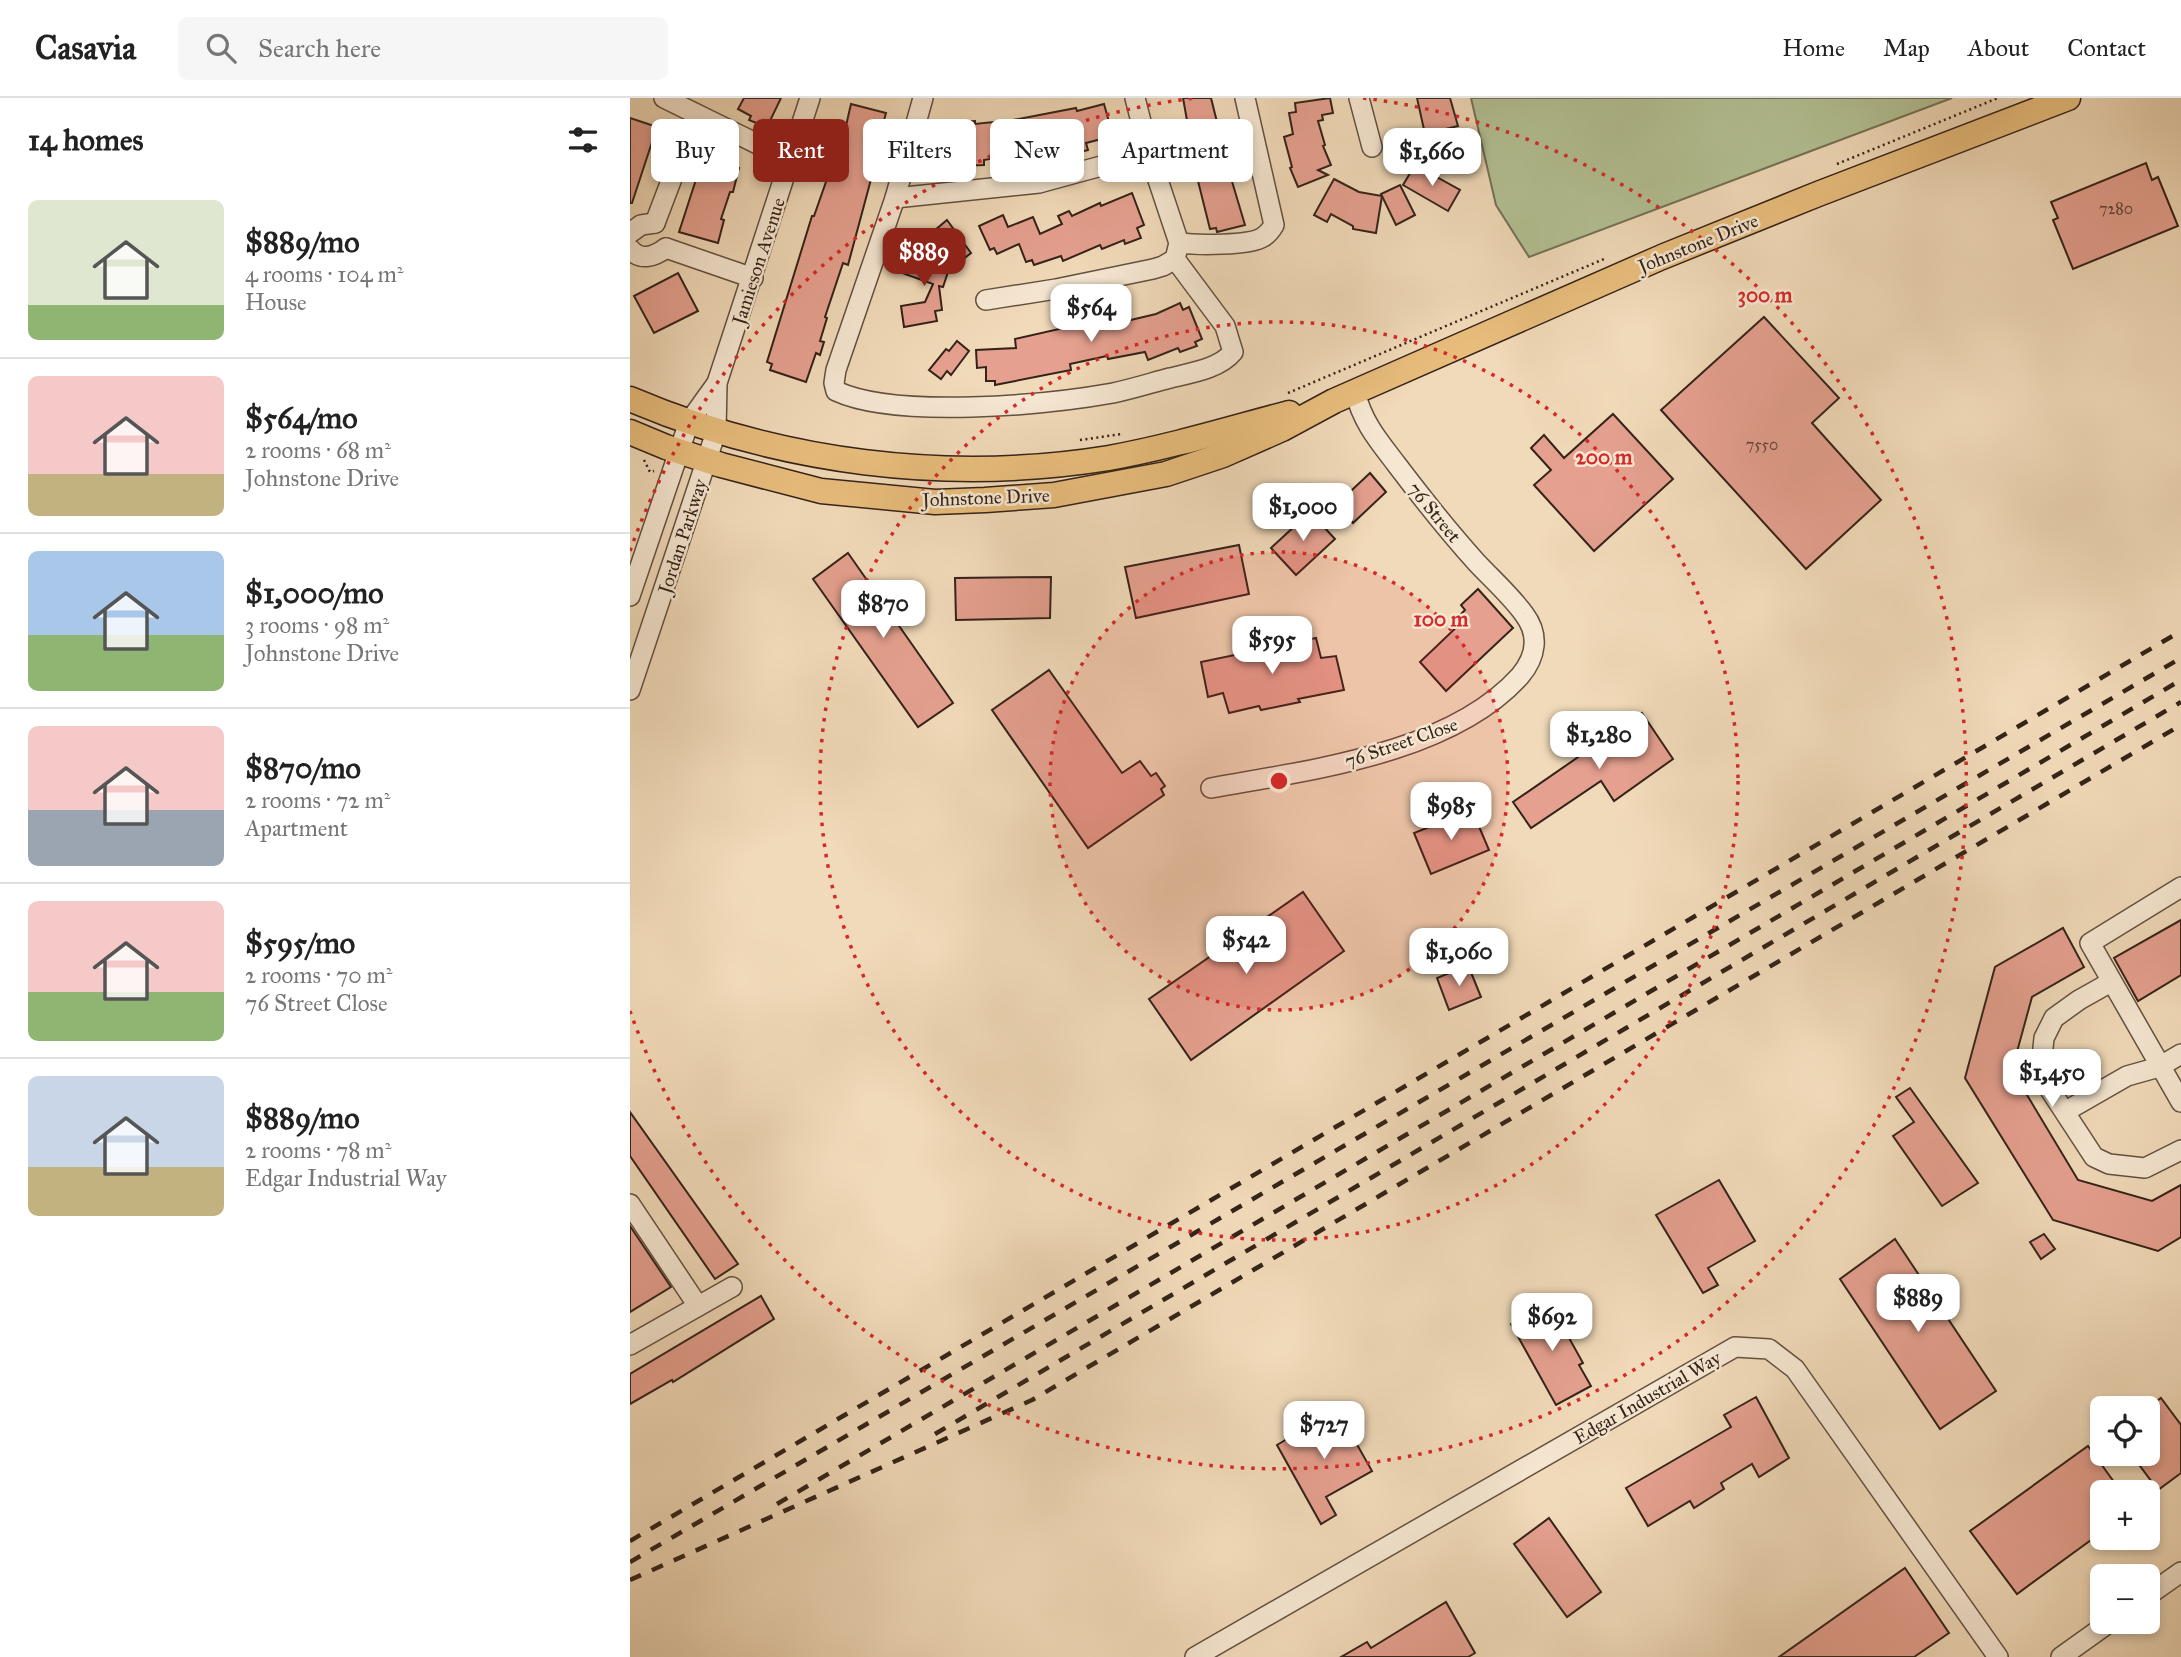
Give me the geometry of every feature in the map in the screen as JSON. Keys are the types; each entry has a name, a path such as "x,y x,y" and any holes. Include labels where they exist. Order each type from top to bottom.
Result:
{"main road":[{"name":"Johnstone Drive","path":"634,443 679,452 821,491 935,502 1054,495 1166,474 1223,455 1282,429 1345,396 1662,257 2068,98"},
{"name":"Johnstone Drive","path":"630,399 716,432 772,446 897,467 955,470 1021,467 1108,458 1183,442 1345,396"}],"street":[{"path":"664,98 753,142"},
{"name":"Jamieson Avenue","path":"803,119 810,98"},
{"path":"923,98 895,198 836,370 836,391 852,398 924,407 1012,404 1113,393 1203,369 1228,358 1233,352 1225,326 1175,254 1156,182"},
{"path":"1135,98 1140,119"},
{"path":"986,300 1153,269 1175,254 1195,245 1251,241 1265,236 1274,225 1245,98"},
{"path":"1359,98 1373,147"},
{"path":"895,198 1040,183 1098,167"},
{"path":"655,223 671,182"},
{"name":"Jamieson Avenue","path":"689,422 717,383 783,182"},
{"path":"630,233 641,225 655,223"},
{"path":"655,223 665,235 666,248"},
{"path":"666,248 753,278"},
{"path":"631,254 646,257 666,248"},
{"name":"Jamieson Avenue","path":"716,432 717,383"},
{"name":"76 Street","path":"1345,396 1360,412 1433,512 1526,615 1529,624"},
{"name":"Jordan Parkway","path":"630,596 689,422"},
{"name":"Jordan Parkway","path":"631,686 716,432"},
{"name":"76 Street Close","path":"1211,788 1319,770 1370,756 1466,719 1508,690 1530,664 1536,640 1529,624"},
{"path":"2181,887 2090,943 2181,1102"},
{"path":"2111,982 2054,1018 2044,1038 2043,1079 2094,1157 2109,1164 2145,1168 2181,1150"},
{"path":"2066,1111 2127,1076 2159,1067 2181,1054"},
{"path":"630,1206 698,1306"},
{"path":"630,1345 732,1287"},
{"name":"Edgar Industrial Way","path":"1195,1657 1735,1347 1769,1349 1795,1369 1998,1657"},
{"path":"2160,1587 2181,1572"},
{"path":"2061,1657 2093,1634"}],"path":[{"path":"1832,166 1998,98"},
{"path":"1278,397 1603,260"},
{"path":"1072,441 1122,434"},
{"path":"634,443 650,472 659,471"}],"green space":[{"path":"1471,98 1952,98 1529,257 1496,205"}],"building":[{"path":"744,98 781,98 771,119 753,119 753,122 749,120 751,116 738,109"},
{"path":"1183,98 1211,98 1216,119 1187,119"},
{"path":"1330,98 1333,113 1322,115 1323,120 1318,121 1325,145 1323,146 1331,165 1318,170 1328,175 1298,187 1290,168 1292,167 1284,137 1293,134 1289,113 1296,112 1295,103"},
{"path":"1417,98 1450,98 1458,126 1425,134"},
{"path":"851,104 886,113 884,119 863,119 863,182 870,182 848,265 843,263 825,317 827,318 820,341 824,342 820,355 816,353 806,382 770,370 772,364 767,362 812,216 826,182 849,182 848,119"},
{"path":"1104,104 1108,119 1098,119 1098,140 1086,143 1088,150 1084,151 1084,119 1018,119 1076,108 1077,111"},
{"path":"630,118 651,125 651,145 630,203"},
{"path":"990,122 990,159 984,160 984,165 976,165 976,124"},
{"path":"1425,144 1470,150 1467,171 1422,165"},
{"path":"2146,163 2152,180 2158,177 2178,226 2073,269 2053,220 2058,218 2051,202"},
{"path":"1415,165 1460,190 1448,211 1403,185"},
{"path":"1334,179 1359,192 1382,196 1376,233 1353,229 1353,226 1331,214 1327,222 1314,215"},
{"path":"695,182 736,182 721,219 724,220 718,243 679,232"},
{"path":"1198,182 1232,182 1245,225 1217,232 1216,228 1210,229"},
{"path":"1400,185 1415,215 1396,225 1381,194"},
{"path":"1132,193 1144,225 1137,228 1141,238 1125,244 1124,240 1102,249 1100,245 1063,261 1061,256 1034,265 1032,260 1026,262 1019,244 997,254 994,248 990,250 979,226 1003,215 1008,227 1033,217 1040,234 1062,224 1058,216 1069,211 1072,216 1100,203 1101,206"},
{"path":"947,220 971,253 953,267 928,236"},
{"path":"904,249 950,266 943,287 939,286 942,310 935,311 937,321 904,327 901,306 925,302 933,284 902,273 906,262 900,260"},
{"path":"678,273 698,311 654,333 634,296"},
{"path":"1180,303 1183,310 1189,307 1202,339 1195,342 1197,346 1180,352 1178,348 1148,360 1145,352 1108,359 1107,356 1070,364 1071,370 995,385 995,381 986,381 986,367 977,368 976,350 1016,348 1015,339 1077,325 1101,318 1100,314 1115,310 1118,323 1156,314"},
{"path":"1764,317 1839,398 1812,423 1881,500 1806,569 1661,410"},
{"path":"957,341 969,351 951,375 947,371 941,379 929,370 946,349 949,351"},
{"path":"1613,414 1673,479 1594,551 1534,485 1551,470 1531,448 1544,435 1564,458"},
{"path":"1370,473 1386,492 1353,523 1336,505"},
{"path":"1310,512 1335,539 1296,575 1271,548"},
{"path":"1239,545 1249,594 1136,618 1125,567"},
{"path":"848,553 953,703 918,727 813,579"},
{"path":"1051,577 1050,618 956,620 955,578"},
{"path":"1478,589 1513,628 1446,691 1420,662 1462,622 1458,617 1465,610 1461,605"},
{"path":"1316,638 1321,658 1336,656 1344,690 1261,710 1259,706 1229,713 1223,693 1208,697 1201,662"},
{"path":"1049,670 1122,773 1140,761 1151,776 1156,773 1165,786 1161,789 1164,795 1088,848 992,710"},
{"path":"1642,713 1673,759 1614,801 1601,781 1531,828 1513,802"},
{"path":"1472,810 1489,850 1431,874 1414,833"},
{"path":"1303,892 1344,951 1191,1060 1149,999"},
{"path":"2181,920 2181,975 2138,1001 2114,958"},
{"path":"2063,928 2084,967 2032,997 2012,1070 2078,1180 2152,1201 2181,1185 2181,1237 2158,1251 2053,1220 1965,1078 1995,967"},
{"path":"1468,965 1481,997 1449,1010 1437,978"},
{"path":"1910,1088 1978,1183 1942,1206 1893,1136 1914,1122 1896,1097"},
{"path":"630,1112 738,1264 715,1279 630,1156"},
{"path":"1719,1180 1755,1241 1708,1268 1718,1285 1703,1293 1656,1215"},
{"path":"630,1226 671,1287 630,1312"},
{"path":"2044,1234 2055,1249 2041,1259 2030,1242"},
{"path":"1895,1239 1996,1391 1940,1429 1840,1279"},
{"path":"761,1296 774,1319 673,1382 672,1380 630,1404 630,1374"},
{"path":"1549,1302 1583,1363 1579,1365 1591,1386 1556,1405 1511,1324"},
{"path":"1756,1397 1789,1458 1759,1477 1752,1464 1721,1483 1724,1489 1694,1508 1690,1501 1648,1526 1626,1488 1731,1427 1724,1415"},
{"path":"2160,1399 2181,1425 2181,1473 2160,1489 2160,1480 2150,1480 2140,1466 2160,1466"},
{"path":"1337,1409 1372,1471 1326,1497 1336,1515 1321,1524 1277,1445"},
{"path":"2088,1446 2090,1466 2102,1466 2113,1480 2090,1480 2090,1541 2017,1594 1970,1531"},
{"path":"1549,1518 1601,1592 1567,1617 1514,1544"},
{"path":"1905,1568 1949,1633 1914,1657 1779,1657"},
{"path":"1446,1602 1475,1653 1468,1657 1341,1657 1367,1642 1371,1648"}],"railway":[{"path":"630,1541 2181,631"},
{"path":"630,1562 2181,658"},
{"path":"777,1504 2181,680"},
{"path":"935,1434 2181,702"},
{"path":"630,1580 1032,1400 2181,725"}]}
